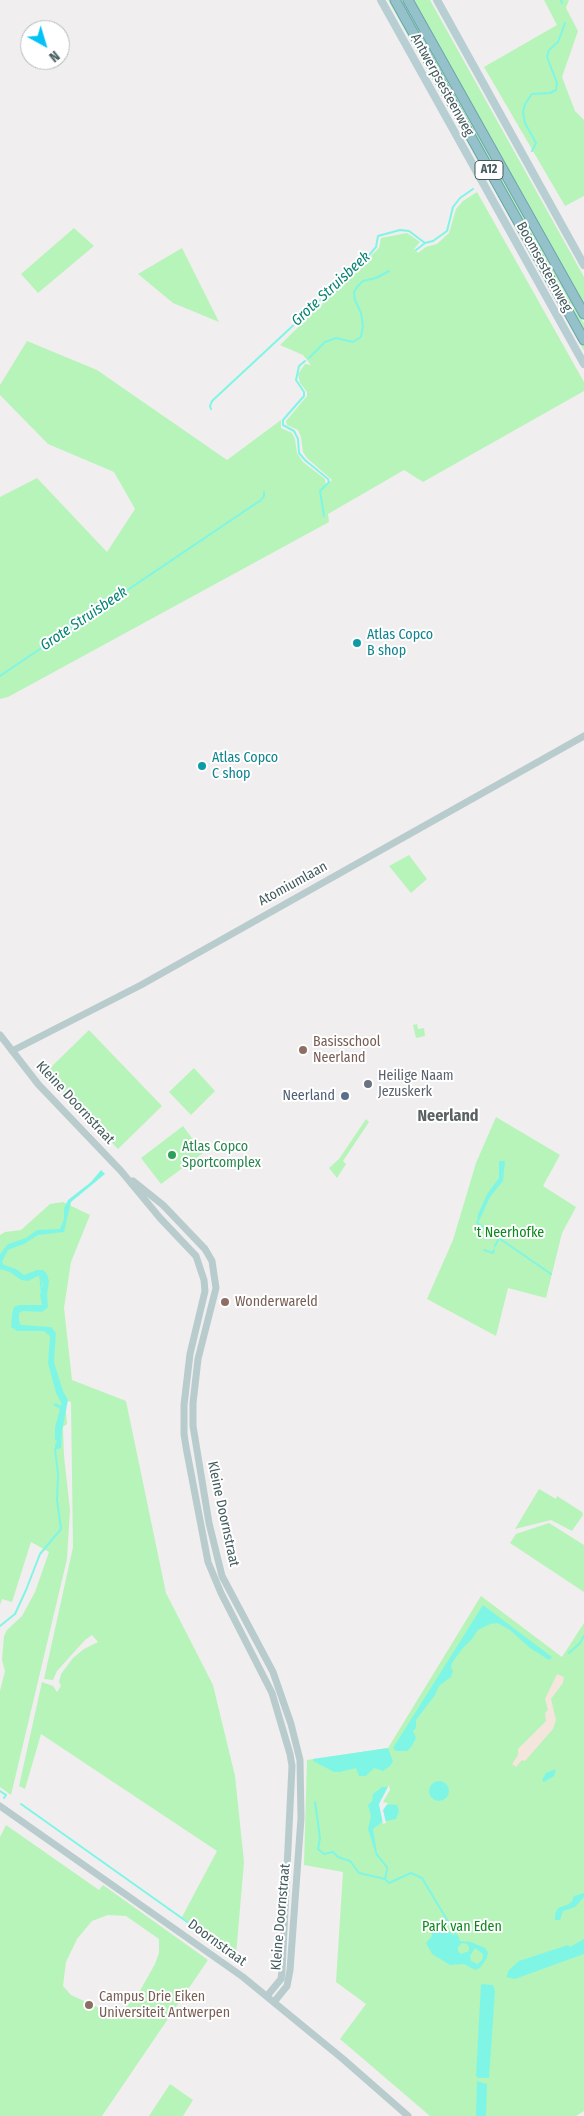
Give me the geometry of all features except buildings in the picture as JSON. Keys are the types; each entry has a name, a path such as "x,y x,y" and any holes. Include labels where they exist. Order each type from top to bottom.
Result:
{"highway":[{"name":"A12","path":"395,0 584,340"},
{"name":"A12","path":"408,0 584,314"}],"main road":[{"name":"Antwerpsesteenweg","path":"380,0 482,183"},
{"path":"437,0 584,265"},
{"name":"Boomsesteenweg","path":"482,183 584,364"}],"street":[{"name":"Atomiumlaan","path":"12,1051 141,985 584,736"},
{"name":"Kleine Doornstraat","path":"0,1034 38,1084 121,1171 160,1218 192,1252 200,1266 205,1291 190,1354 184,1405 186,1447 208,1562 230,1611 265,1676 290,1754 292,1788 282,1971 281,1979 267,1996"},
{"name":"Kleine Doornstraat","path":"121,1171 163,1205 205,1249 212,1262 216,1288 198,1359 193,1403 193,1426 209,1524 222,1576 273,1672 291,1724 300,1760 302,1818 290,1970 287,1986 274,2002"},
{"name":"Doornstraat","path":"0,1806 194,1941 267,1996 408,2116"}],"green space":[{"path":"388,0 391,0 584,347 584,351"},
{"path":"399,0 404,0 584,323 584,332"},
{"path":"413,0 430,0 584,277 584,306"},
{"path":"544,0 569,0 566,8 578,31 562,77 575,111 584,120 584,196 565,206 484,67 557,25"},
{"path":"477,192 584,382 584,391 423,482 404,470 328,514 329,522 8,697 0,699 0,497 37,478 107,552 135,509 114,472 48,444 0,395 0,385 27,341 97,370 227,460 281,420 281,428 292,433 297,453 303,462 325,479 326,486 332,480 307,458 303,452 298,430 287,425 286,421 307,396 307,392 300,383 298,374 305,364 311,365 303,355 280,345 379,248 381,238 407,233 420,242 414,249 418,253 426,247 437,244 449,233 456,209 463,201"},
{"path":"74,228 94,246 38,293 21,274"},
{"path":"182,248 219,322 173,303 138,274"},
{"path":"409,855 427,879 411,893 389,866"},
{"path":"417,1024 418,1029 424,1028 425,1036 416,1038 413,1025"},
{"path":"89,1030 162,1106 118,1149 45,1073"},
{"path":"194,1068 215,1091 191,1115 169,1092"},
{"name":"'t Neerhofke","path":"496,1117 560,1155 543,1186 576,1207 562,1233 546,1298 508,1288 496,1336 427,1299 453,1240 476,1163"},
{"path":"366,1119 369,1122 343,1161 346,1164 337,1178 329,1168 339,1159"},
{"name":"Atlas Copco Sportcomplex","path":"183,1126 203,1153 161,1184 141,1158"},
{"path":"63,1202 90,1215 71,1262 64,1308 72,1380 126,1401 166,1593 213,1685 235,1776 244,1862 236,1955 182,1917 217,1851 41,1734 25,1789 19,1786 42,1682 53,1686 57,1692 61,1686 59,1682 61,1674 73,1658 84,1649 98,1642 92,1635 85,1640 57,1671 53,1680 44,1679 73,1547 71,1402 65,1400 67,1424 63,1427 64,1456 70,1510 67,1559 11,1795 0,1787 0,1691 5,1671 2,1660 4,1636 7,1630 22,1616 35,1592 49,1552 31,1542 12,1602 2,1599 0,1605 0,1235 5,1232 21,1230 50,1204"},
{"path":"539,1489 556,1499 557,1496 582,1512 583,1515 572,1531 551,1520 515,1529"},
{"path":"549,1523 584,1545 584,1592 510,1543 516,1534"},
{"name":"Park van Eden","path":"481,1596 562,1657 584,1623 584,2111 576,2116 430,2116 340,2039 366,2004 336,1982 343,1872 304,1865 307,1760 388,1748"},
{"name":"Campus Drie Eiken Universiteit Antwerpen","path":"6,1825 99,1890 103,1885 208,1960 102,2116 0,2116 0,1837","holes":["108,1915 126,1916 159,1939 159,1953 137,1996 124,2009 108,2012 71,1995 63,1986 66,1962 77,1939 92,1921"]},
{"path":"170,2084 193,2100 183,2116 149,2116"}],"sand":[{"path":"557,1674 564,1677 563,1683 551,1699 556,1720 553,1729 525,1761 522,1760 516,1767 512,1764 518,1755 518,1749 546,1721 545,1713 548,1710 545,1699"}],"shaded area":[{"path":"499,1161 505,1161 503,1181 490,1197 480,1219 477,1217 487,1194 499,1178"},
{"path":"101,1170 105,1174 71,1202 64,1232 38,1235 24,1244 8,1250 2,1262 4,1265 16,1269 24,1275 37,1270 43,1270 47,1274 49,1281 48,1307 42,1312 23,1311 19,1313 19,1321 21,1325 51,1327 56,1333 54,1362 63,1391 68,1400 61,1448 55,1450 57,1441 55,1440 55,1427 60,1409 53,1405 56,1403 61,1406 61,1403 56,1393 48,1363 50,1336 44,1331 17,1331 11,1327 14,1307 19,1305 42,1305 40,1295 43,1285 40,1275 28,1281 21,1280 10,1272 0,1269 0,1254 8,1244 26,1238 37,1230 60,1229 64,1219 64,1208 68,1200 91,1182"},
{"path":"483,1605 552,1657 549,1660 530,1648 510,1630 497,1623 478,1630 452,1663 451,1668 453,1671 451,1677 439,1686 435,1695 416,1720 416,1728 413,1731 416,1738 412,1746 407,1751 396,1751 393,1748"},
{"path":"388,1748 393,1761 390,1766 383,1771 374,1768 366,1776 359,1776 356,1768 334,1772 313,1761 313,1759"},
{"path":"556,1769 554,1776 544,1782 542,1780 546,1773"},
{"path":"435,1781 443,1781 449,1787 449,1795 443,1801 435,1801 429,1795 429,1787"},
{"path":"382,1787 388,1787 388,1790 380,1804 397,1805 399,1811 396,1819 382,1822 373,1829 377,1853 388,1867 388,1870 376,1855 368,1829 371,1816 368,1805 372,1801 373,1794"},
{"path":"584,1893 584,1897 575,1907 563,1911 560,1920 555,1920 558,1908 569,1904 574,1896"},
{"path":"438,1920 453,1935 458,1935 460,1941 471,1942 485,1948 488,1952 487,1958 480,1968 475,1970 464,1964 450,1965 432,1954 426,1943 432,1936 431,1931","holes":["462,1943 467,1944 469,1951 461,1954 458,1951 458,1947","475,1948 483,1954 482,1960 478,1964 471,1961 470,1956"]},
{"path":"584,1939 584,1954 515,1979 506,1977 509,1970 519,1961 568,1945 570,1947"},
{"path":"481,1984 493,1985 495,1991 489,2078 478,2078 476,2076"},
{"path":"477,2081 487,2084 486,2116 476,2116"}],"pier":[{"path":"389,1785 390,1790 383,1802 388,1803 383,1810 386,1823 383,1824 379,1804"}],"waterway":[{"name":"Grote Struisbeek","path":"532,151 536,143 525,123 523,112 525,104 532,94 550,93 556,90 557,83 547,57 549,50 558,42 565,23"},
{"name":"Grote Struisbeek","path":"211,409 212,401 370,254 376,247 378,236 400,230 409,231 425,243 433,241 447,231 453,207 460,198 473,189"},
{"path":"416,250 425,243"},
{"path":"309,358 325,342 336,338 353,342 361,337 363,326 361,313 355,300 354,292 363,281 376,278 389,271"},
{"path":"305,361 299,366 296,380 304,392 304,396 283,420 283,425 294,431 298,439 299,453 328,479 329,482 320,491 324,516"},
{"name":"Grote Struisbeek","path":"0,676 261,500 264,492"},
{"path":"479,1218 477,1223 551,1274"},
{"path":"495,1246 498,1240"},
{"path":"484,1250 493,1253 494,1250"},
{"path":"40,1274 42,1294"},
{"path":"0,1626 15,1614 40,1554 61,1529 57,1500 58,1474 55,1449"},
{"path":"569,1653 580,1643 584,1636"},
{"path":"0,1791 6,1795 4,1798"},
{"path":"315,1802 320,1838 318,1849 324,1854 333,1852 338,1857 350,1861 359,1873 385,1879"},
{"path":"21,1804 200,1931"},
{"path":"387,1870 385,1879 389,1883 411,1873 422,1878 456,1935"}],"place":[{"name":"Atlas Copco B shop","path":"357,643"},
{"name":"Atlas Copco C shop","path":"202,766"},
{"name":"Basisschool Neerland","path":"303,1050"},
{"name":"Heilige Naam Jezuskerk","path":"368,1084"},
{"name":"Neerland","path":"345,1096"},
{"name":"Atlas Copco Sportcomplex","path":"172,1155"},
{"name":"Wonderwareld","path":"225,1302"},
{"name":"Campus Drie Eiken Universiteit Antwerpen","path":"89,2005"}],"district":[{"name":"Neerland","path":"448,1117"}]}
